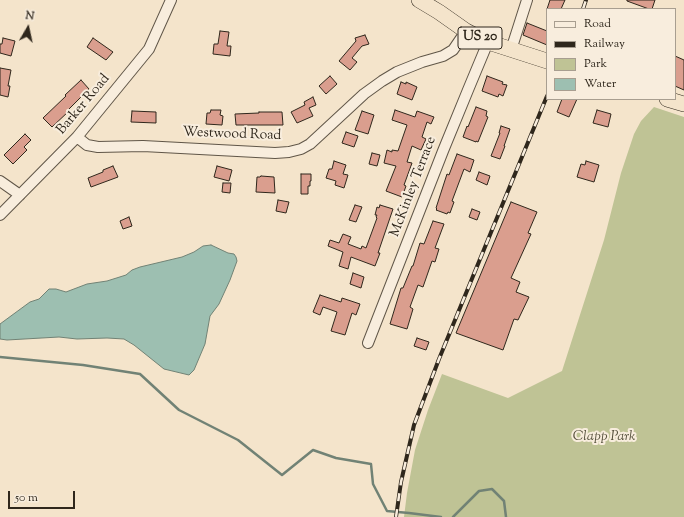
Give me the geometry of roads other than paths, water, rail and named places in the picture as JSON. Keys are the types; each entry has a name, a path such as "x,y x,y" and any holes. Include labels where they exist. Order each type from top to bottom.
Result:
{"highway":[{"name":"US 20","path":"419,0 466,31 488,42 546,62"},
{"path":"670,100 684,104"}],"street":[{"name":"Barker Road","path":"0,215 77,137 149,49 171,0"},
{"path":"511,50 527,0"},
{"name":"Westwood Road","path":"77,137 86,145 98,147 143,146 275,153 301,149 310,144 364,94 382,81 397,72 422,62 443,56 453,50 466,31"},
{"name":"McKinley Terrace","path":"368,343 443,151 488,42"},
{"path":"0,181 20,195"}],"water":[{"path":"211,245 228,253 234,254 237,261 219,304 210,316 205,344 194,370 189,375 164,369 124,339 77,339 59,337 7,340 0,339 0,324 30,302 39,299 49,289 56,289 66,292 87,284 107,281 126,275 132,270 140,267 182,257 203,246"}],"waterway":[{"path":"0,357 83,365 140,374 179,410 238,440 282,475 313,450 336,458 371,464 373,484 387,511 441,517"},
{"path":"453,517 479,491 492,489 504,501 506,517"}],"railway":[{"path":"583,8 586,0"},
{"path":"396,517 401,482 414,425 439,359 546,98"}],"park label":[{"name":"Clapp Park","path":"604,438"}]}
